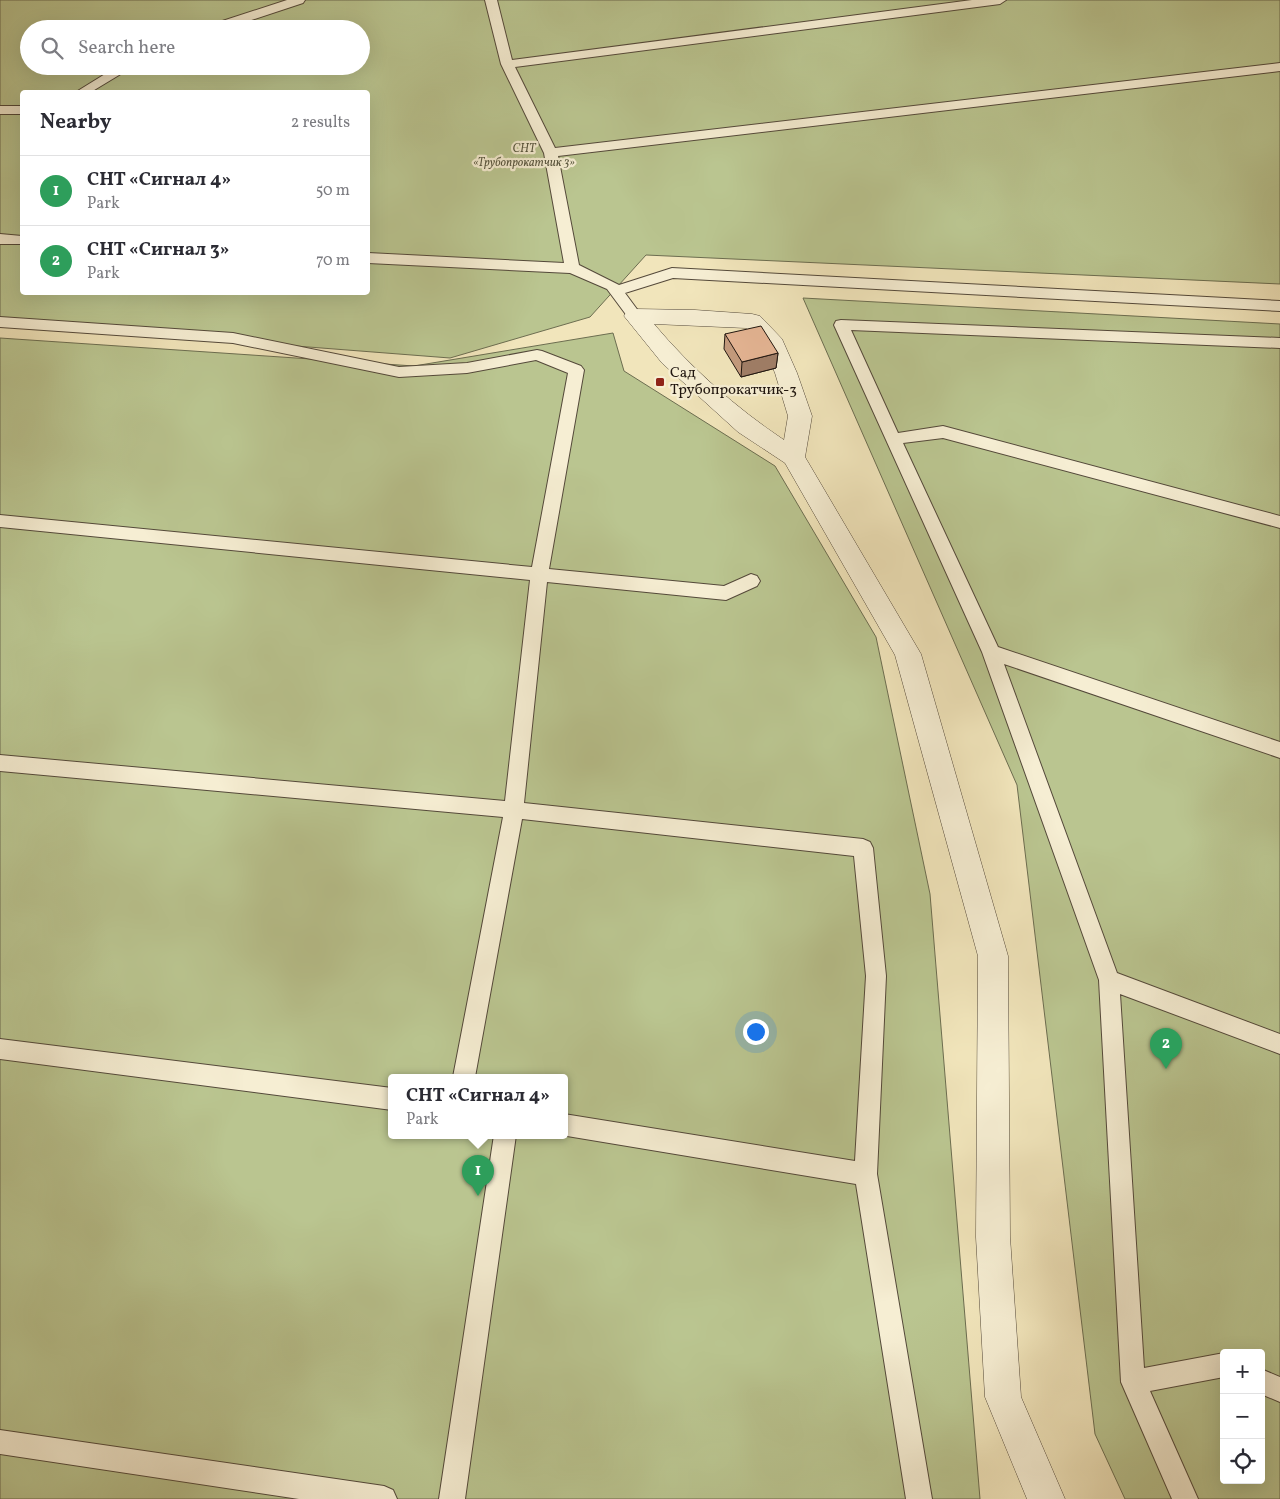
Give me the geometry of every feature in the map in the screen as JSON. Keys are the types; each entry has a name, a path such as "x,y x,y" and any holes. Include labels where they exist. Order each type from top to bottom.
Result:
{"street":[{"path":"635,316 695,317 752,321 774,344 800,416 793,456"},
{"path":"635,316 670,358 746,426 793,456 908,654 993,956 993,1238 1003,1397 1046,1499"}],"lane":[{"path":"238,20 299,0"},
{"path":"490,0 507,64 550,153 572,268"},
{"path":"507,64 1000,0"},
{"path":"550,153 1280,67"},
{"path":"86,90 112,75"},
{"path":"0,110 20,110"},
{"path":"0,239 20,240"},
{"path":"370,258 572,268 612,286 635,316"},
{"path":"616,291 672,273 1280,306"},
{"path":"0,322 233,338 399,372 468,368 537,355 576,370 539,575 514,810 465,1074"},
{"path":"1185,1499 1133,1382 1110,980 991,652 841,325 1280,343"},
{"path":"893,439 943,432 1280,522"},
{"path":"0,521 726,593 751,581"},
{"path":"991,652 1280,750"},
{"path":"0,764 514,810 863,848 876,976 866,1174 920,1499"},
{"path":"1110,980 1280,1044"},
{"path":"0,1049 388,1098"},
{"path":"568,1126 866,1174"},
{"path":"452,1499 504,1139"},
{"path":"1133,1382 1220,1366"},
{"path":"1265,1383 1280,1390"},
{"path":"0,1442 384,1499"}],"green space":[{"name":"СНТ «Трубопрокатчик 3»","path":"0,0 1280,0 1280,284 646,255 590,317 450,358 0,323"},
{"path":"803,298 1280,324 1280,1499 1125,1499 1095,1434 1017,785"},
{"path":"613,333 624,371 775,466 876,637 930,894 980,1499 0,1499 0,338 414,366"}],"building":[{"path":"761,326 778,353 742,362 725,334"}],"place":[{"name":"Сад Трубопрокатчик-3","path":"660,382"},
{"name":"СНТ «Сигнал 3»","path":"1166,1069"},
{"name":"СНТ «Сигнал 4»","path":"478,1196"}]}
